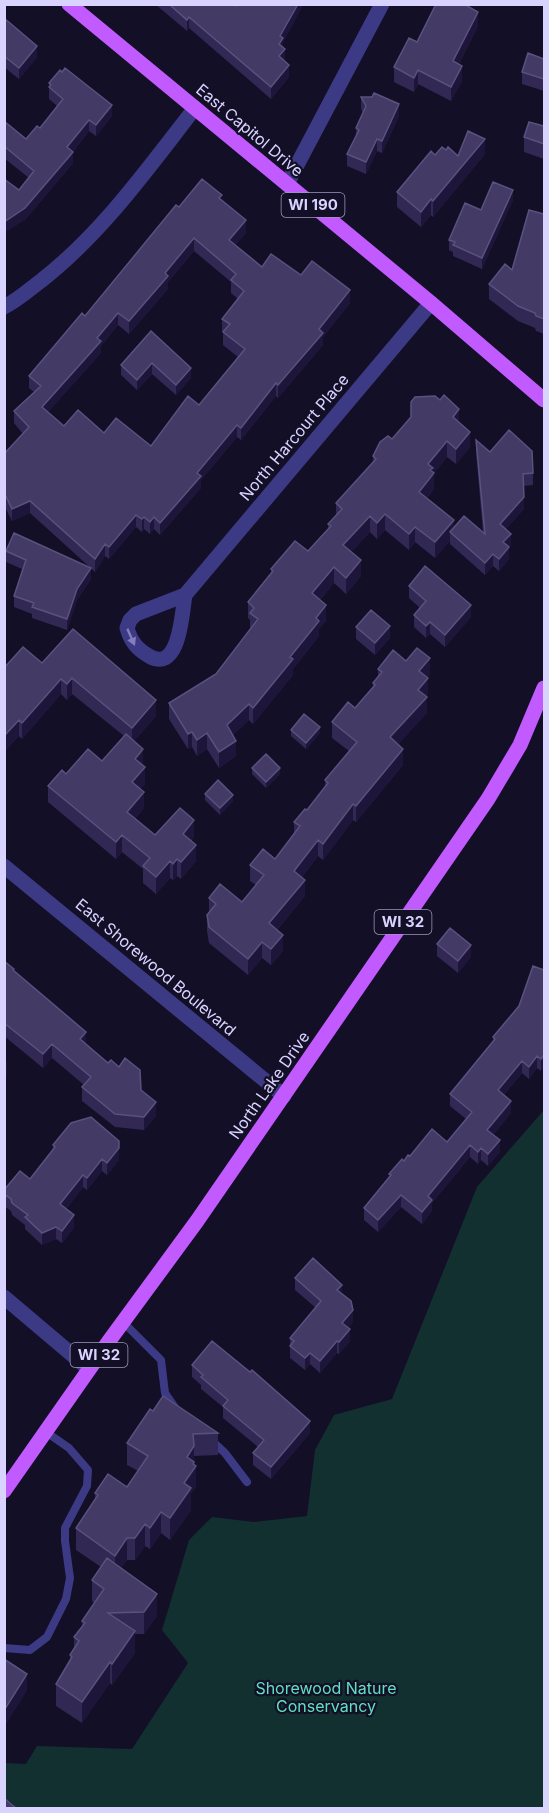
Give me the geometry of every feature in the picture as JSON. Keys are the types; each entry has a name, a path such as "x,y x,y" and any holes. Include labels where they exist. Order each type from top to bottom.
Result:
{"main road":[{"name":"East Capitol Drive","path":"69,4 431,303 544,400"},
{"name":"North Lake Drive","path":"4,1491 197,1221 488,799 520,745 544,688"}],"street":[{"path":"287,184 382,4"},
{"path":"4,307 33,287 79,248 103,223 195,108"},
{"name":"North Harcourt Place","path":"185,595 176,648 167,657 154,659 138,650 126,628 130,620 136,614 185,595 431,303"},
{"name":"East Shorewood Boulevard","path":"4,866 284,1096"},
{"path":"4,1297 89,1369"}],"lane":[{"path":"123,1322 161,1360 165,1393 181,1413"},
{"path":"4,1648 30,1650 47,1637 66,1599 70,1578 65,1528 87,1486 88,1470 69,1448 46,1432"},
{"path":"202,1432 225,1453 247,1482"}],"green space":[{"name":"Shorewood Nature Conservancy","path":"544,1110 544,1808 16,1808 11,1802 5,1801 4,1763 26,1764 37,1746 132,1749 188,1663 162,1630 189,1540 212,1517 254,1522 307,1516 315,1450 334,1415 392,1399 477,1187"}],"building":[{"path":"169,4 235,4 236,6 238,4 298,4 280,36 283,38 279,44 285,49 279,56 289,65 271,87 189,17 187,20"},
{"path":"436,4 464,4 478,12 453,61 462,66 451,87 418,70 414,78 394,67 409,38 417,42"},
{"path":"4,18 37,46 19,68 4,56"},
{"path":"528,53 544,59 544,79 522,72"},
{"path":"65,68 112,105 96,125 89,120 67,147 73,152 25,208 4,222 4,179 19,190 34,171 4,146 4,121 26,139 37,126 40,128 63,99 49,87 51,85 49,83 60,70 62,72"},
{"path":"374,93 399,104 382,141 377,139 366,162 347,154 359,130 356,128 366,106 361,97 372,97"},
{"path":"529,122 544,126 544,144 524,137"},
{"path":"468,131 485,139 421,212 397,192 431,151 435,155 442,147 446,150 448,147 458,156"},
{"path":"202,179 222,195 219,198 246,220 229,240 262,267 271,254 301,275 312,261 350,290 319,329 323,333 278,385 276,383 241,428 237,425 197,473 201,476 160,523 154,517 150,522 136,515 109,547 105,544 95,559 30,501 12,509 4,492 4,454 29,427 14,411 41,386 29,376 82,313 85,316 176,205 179,207","holes":["194,238 236,274 231,280 244,291 222,319 230,324 223,332 245,349 199,405 188,396 151,446 116,418 104,433 78,410 64,426 42,407 101,341 97,338 118,313 129,321 168,276 165,273"]},
{"path":"493,182 513,190 482,258 453,245 455,242 449,240 465,203 481,210"},
{"path":"529,210 544,214 544,319 518,306 489,284 505,264 512,270"},
{"path":"151,331 191,368 176,385 152,363 137,380 121,365"},
{"path":"444,395 459,409 453,417 470,432 456,449 447,441 428,464 433,468 430,470 434,473 419,492 454,520 435,542 415,527 409,534 385,514 377,523 370,516 343,545 361,560 346,578 334,567 312,593 326,605 316,618 319,621 290,657 293,659 253,708 249,704 227,725 236,741 219,752 207,733 197,740 192,732 188,734 169,703 216,674 258,619 250,613 254,608 248,602 273,571 271,569 295,541 308,551 331,526 328,524 342,509 336,503 376,459 373,456 380,442 388,436 392,439 411,417 411,402 415,397 435,396 440,400"},
{"path":"509,430 532,451 533,473 523,474 524,497 500,524 511,534 503,542 509,547 499,559 493,554 485,563 450,532 464,516 485,534 476,440 490,452"},
{"path":"14,533 91,568 77,589 67,619 32,607 34,603 14,596 26,560 6,551"},
{"path":"425,566 471,605 445,635 430,622 426,626 414,615 426,601 409,586"},
{"path":"371,610 390,626 375,643 356,627"},
{"path":"73,629 156,700 132,728 72,678 67,684 61,679 22,723 19,720 4,736 4,668 23,647 42,663"},
{"path":"417,648 430,658 419,671 428,678 418,690 427,697 390,737 403,749 356,806 353,804 323,844 318,840 294,871 305,880 269,923 283,935 271,949 262,942 248,959 209,927 207,915 216,904 209,898 220,884 242,902 264,875 250,865 263,849 275,859 300,826 294,822 305,809 307,810 328,783 325,780 357,742 332,722 348,702 355,708 375,685 373,683 382,672 378,669 393,650 406,661"},
{"path":"304,714 320,727 306,743 291,730"},
{"path":"126,734 143,749 135,759 145,767 132,782 144,792 127,812 155,835 180,808 194,820 183,834 196,845 181,862 177,859 173,864 170,861 156,877 143,866 150,858 122,835 116,842 48,786 62,770 66,774 88,749 102,761"},
{"path":"266,754 280,768 266,782 252,768"},
{"path":"218,780 233,795 220,808 205,794"},
{"path":"450,928 471,945 458,961 437,944"},
{"path":"4,961 86,1032 80,1039 108,1063 111,1060 119,1067 125,1058 140,1070 141,1090 156,1102 144,1117 115,1114 82,1087 91,1077 52,1044 43,1054 4,1023"},
{"path":"533,966 544,970 544,1055 541,1059 537,1056 529,1067 522,1061 498,1090 511,1101 487,1130 500,1140 488,1154 481,1148 478,1152 470,1145 428,1196 432,1200 422,1212 401,1195 378,1220 364,1208 402,1159 404,1161 408,1155 410,1156 432,1129 447,1142 472,1112 450,1094 519,1006"},
{"path":"91,1117 119,1141 119,1148 107,1163 102,1159 87,1178 83,1175 60,1204 74,1215 62,1231 56,1227 42,1233 25,1217 28,1215 4,1194 4,1190 20,1171 30,1179 71,1123"},
{"path":"313,1258 342,1285 337,1290 351,1301 353,1310 342,1323 350,1329 320,1361 310,1353 305,1358 290,1346 294,1341 290,1338 321,1301 295,1278"},
{"path":"212,1341 250,1372 252,1370 310,1421 271,1467 253,1453 264,1440 223,1406 228,1400 201,1377 203,1375 192,1365"},
{"path":"163,1396 218,1433 193,1434 194,1446 187,1457 196,1466 184,1483 191,1488 170,1518 161,1512 150,1528 145,1524 135,1538 127,1538 115,1556 76,1528 98,1495 95,1493 108,1474 127,1487 148,1456 127,1443 150,1409 153,1411"},
{"path":"107,1558 157,1594 144,1612 108,1613 135,1631 82,1702 56,1684 79,1641 74,1637 85,1623 82,1621 104,1589 92,1580"},
{"path":"4,1659 27,1674 5,1709 4,1709"},
{"path":"4,1798 17,1809 4,1809"}]}
